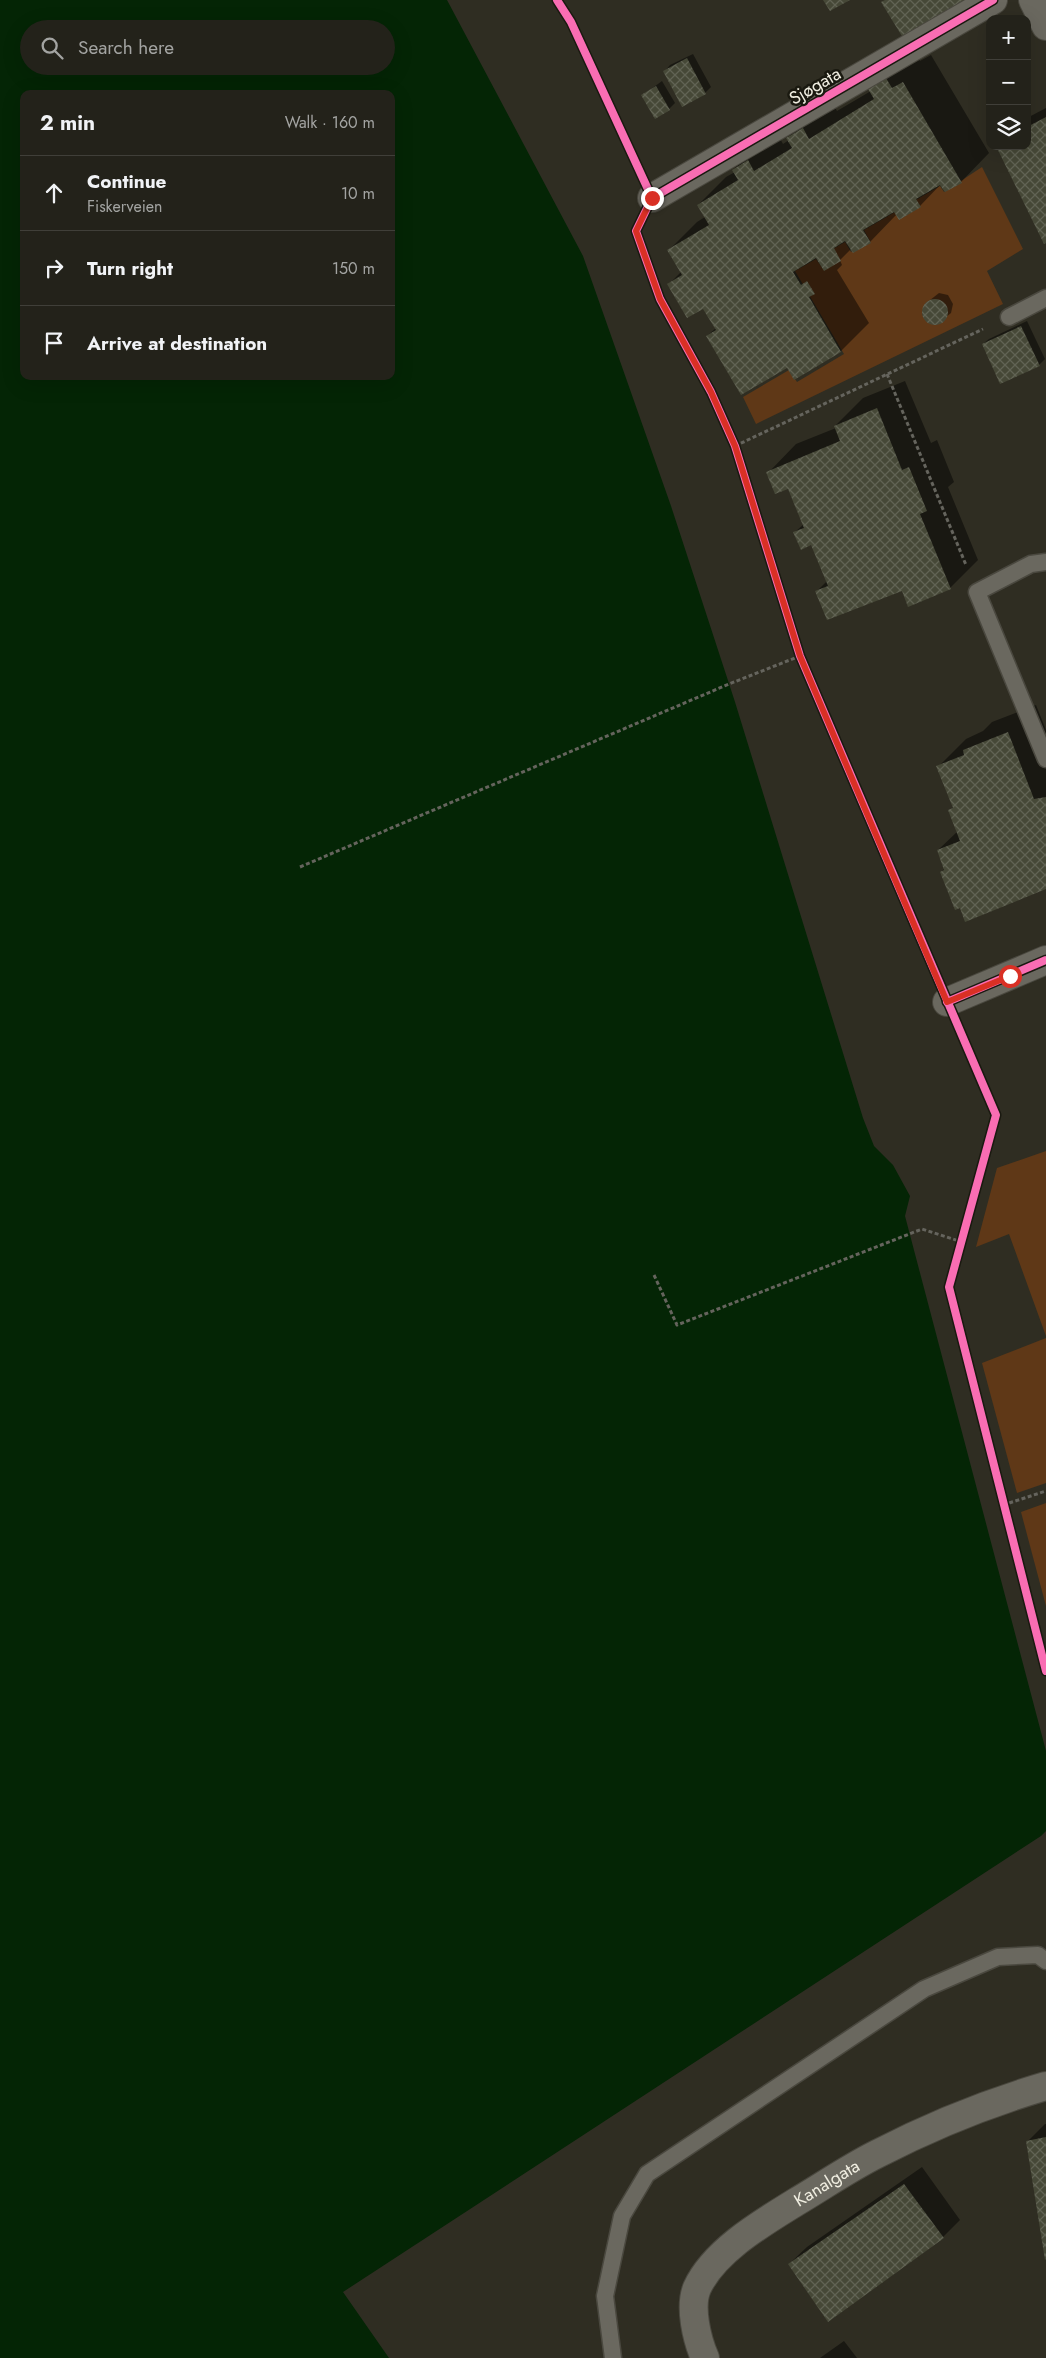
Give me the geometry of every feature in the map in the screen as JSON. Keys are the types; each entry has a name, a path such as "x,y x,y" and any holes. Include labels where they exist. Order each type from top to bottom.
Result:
{"main road":[{"name":"Sjøgata","path":"652,198 993,0"},
{"path":"1033,0 1046,26"},
{"path":"947,1002 1046,960"},
{"name":"Kanalgata","path":"705,2358 697,2340 695,2315 697,2290 713,2262 765,2221 876,2154 972,2111 1046,2086"}],"lane":[{"path":"1009,316 1046,298"},
{"path":"1046,562 1031,564 977,592 1046,759"},
{"path":"613,2358 605,2296 622,2216 647,2174 924,1989 998,1957 1038,1955 1046,1961"}],"path":[{"path":"735,446 1009,316"},
{"path":"887,374 977,592"},
{"path":"731,437 738,455"},
{"path":"797,646 804,665"},
{"path":"300,867 729,684 800,656"},
{"path":"654,1274 677,1325 922,1229 962,1242"},
{"path":"959,1251 964,1233"},
{"path":"1003,1505 1046,1491"},
{"path":"1001,1495 1006,1514"}],"shaded area":[{"path":"0,0 447,0 583,256 671,506 735,702 863,1118 874,1146 893,1165 910,1196 905,1216 1046,1751 1046,1831 1041,1836 343,2292 389,2358 0,2358"},
{"path":"982,167 1023,249 987,271 1003,304 756,424 743,397 789,370 797,382 844,354 795,271 816,259 823,269 833,249 845,242 851,252 870,241 864,230 940,186 944,192"},
{"path":"1046,1151 1046,1336 1009,1234 976,1247 997,1168"},
{"path":"1046,1338 1046,1483 1017,1493 982,1363"},
{"path":"1046,1503 1046,1606 1021,1512"}],"building":[{"path":"823,0 850,0 830,11"},
{"path":"885,0 975,0 905,41 881,2"},
{"path":"687,58 706,94 682,107 663,71"},
{"path":"886,78 892,88 903,82 962,183 945,192 940,185 916,199 921,207 899,220 894,212 863,230 871,243 853,253 845,241 834,248 841,261 824,271 816,258 793,272 801,285 807,281 815,294 809,297 841,352 794,380 787,368 741,395 706,336 716,330 703,309 687,318 667,284 682,275 667,250 709,225 697,205 738,180 732,170 748,160 754,171 792,148 786,138 803,128 809,139 874,99 868,89"},
{"path":"656,86 670,110 655,119 641,95"},
{"path":"1046,117 1046,243 1044,244 998,150 1031,150 1031,125"},
{"path":"935,299 944,303 948,312 944,321 935,325 926,321 922,312 926,303"},
{"path":"1021,326 1040,366 1000,384 982,344"},
{"path":"877,408 902,470 909,467 927,511 920,514 951,589 908,607 902,591 827,620 815,591 828,586 811,545 801,550 793,532 804,528 788,489 775,494 766,472 840,441 834,426"},
{"path":"1008,732 1034,799 1046,797 1046,889 965,922 960,908 955,910 940,872 944,870 937,850 960,841 948,810 953,808 936,766 964,755 963,750"},
{"path":"1046,2137 1046,2259 1045,2260 1026,2141"},
{"path":"904,2184 944,2238 828,2322 788,2264"}],"cycle path":[{"path":"557,0 571,22 652,198 636,231 660,299 711,392 735,446 800,656 996,1115 949,1287 1046,1671"},
{"path":"652,198 993,0"},
{"path":"947,1002 1046,960"}],"route":[{"path":"652,198 636,231 660,299 711,392 735,446 800,656 947,1002 1010,976"}]}
